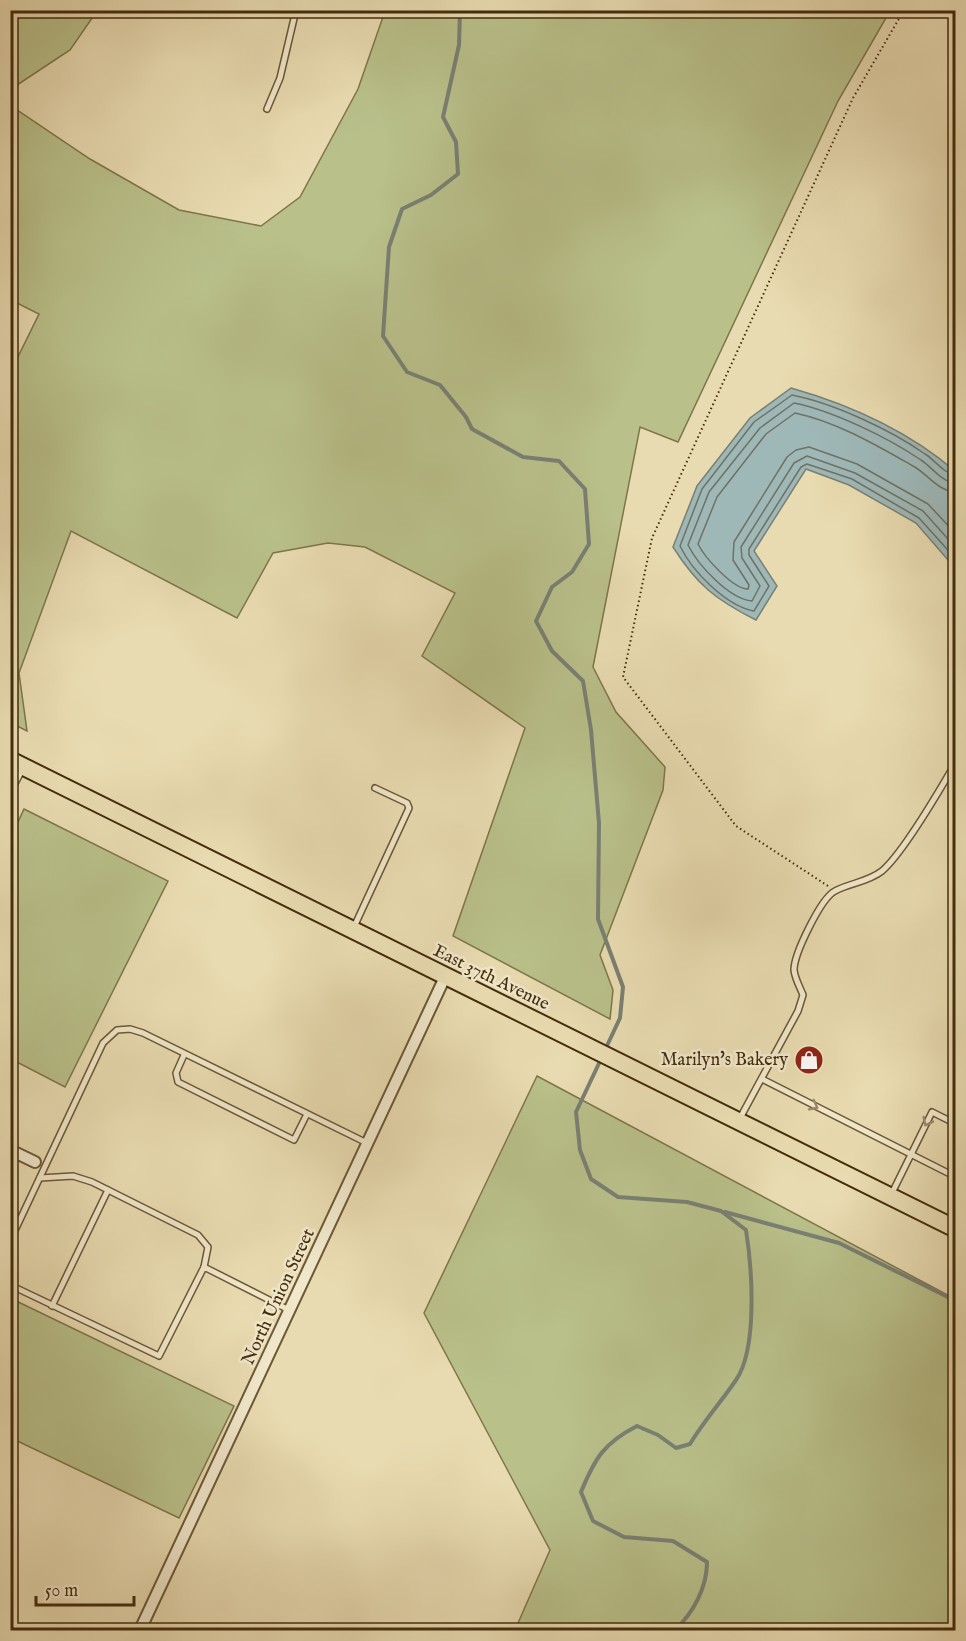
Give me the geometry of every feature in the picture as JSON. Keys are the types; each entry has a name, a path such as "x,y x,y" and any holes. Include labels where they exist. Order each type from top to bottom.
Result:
{"main road":[{"name":"East 37th Avenue","path":"17,763 956,1229"}],"street":[{"name":"North Union Street","path":"140,1630 291,1311 445,977"},
{"path":"10,1150 35,1162"}],"lane":[{"path":"267,109 280,78 296,10"},
{"path":"738,1122 798,1011 803,995 796,978 795,959 824,900 835,891 867,880 882,871 903,844 956,762"},
{"path":"10,793 17,763"},
{"path":"352,930 409,808 407,803 375,788"},
{"path":"10,1241 109,1035 117,1030 130,1029 368,1144"},
{"path":"184,1055 176,1073 178,1082 294,1140 307,1114"},
{"path":"762,1079 910,1156 956,1177"},
{"path":"890,1197 932,1112 956,1124"},
{"path":"10,1285 159,1356 204,1267 208,1247 198,1234 74,1176 40,1178"},
{"path":"52,1306 108,1190"},
{"path":"204,1267 291,1311"}],"path":[{"path":"835,891 736,826 623,677 652,538 853,98 904,10"}],"green space":[{"path":"11,10 97,11 70,50 11,89"},
{"path":"385,11 890,11 838,101 678,442 640,427 593,667 616,712 665,767 663,790 600,955 613,990 610,1019 453,936 525,728 422,656 455,593 365,547 328,543 273,553 237,618 71,531 19,673 27,731 11,723 11,371 39,314 11,300 11,106 90,159 179,210 261,226 300,197 358,89"},
{"path":"24,809 168,881 65,1087 11,1059 11,837"},
{"path":"537,1076 955,1299 955,1630 515,1630 550,1550 424,1313"},
{"path":"10,1298 234,1406 179,1518 11,1438"}],"water":[{"path":"791,388 857,411 878,421 918,444 955,471 955,568 916,523 849,485 806,469 754,551 777,586 756,620 718,598 699,582 673,547 697,486 750,418"}],"waterway":[{"path":"460,10 459,45 443,117 456,142 458,174 431,195 402,209 389,247 383,336 407,372 440,385 466,417 472,429 523,457 559,461 585,489 589,544 572,572 552,587 536,621 552,651 583,681 591,730 599,823 598,919 623,987 620,1018 605,1050"},
{"path":"602,1057 576,1112 580,1150 591,1179 618,1197 687,1202 721,1211 746,1230 751,1286 750,1328 748,1348 736,1380 690,1444 676,1448 658,1435 637,1426 608,1445 596,1461 581,1492 593,1521 624,1537 673,1541 707,1562 705,1581 698,1599 688,1616 675,1630"},
{"path":"725,1212 839,1243 956,1301"}],"place":[{"name":"Marilyn's Bakery","path":"809,1060"}]}
